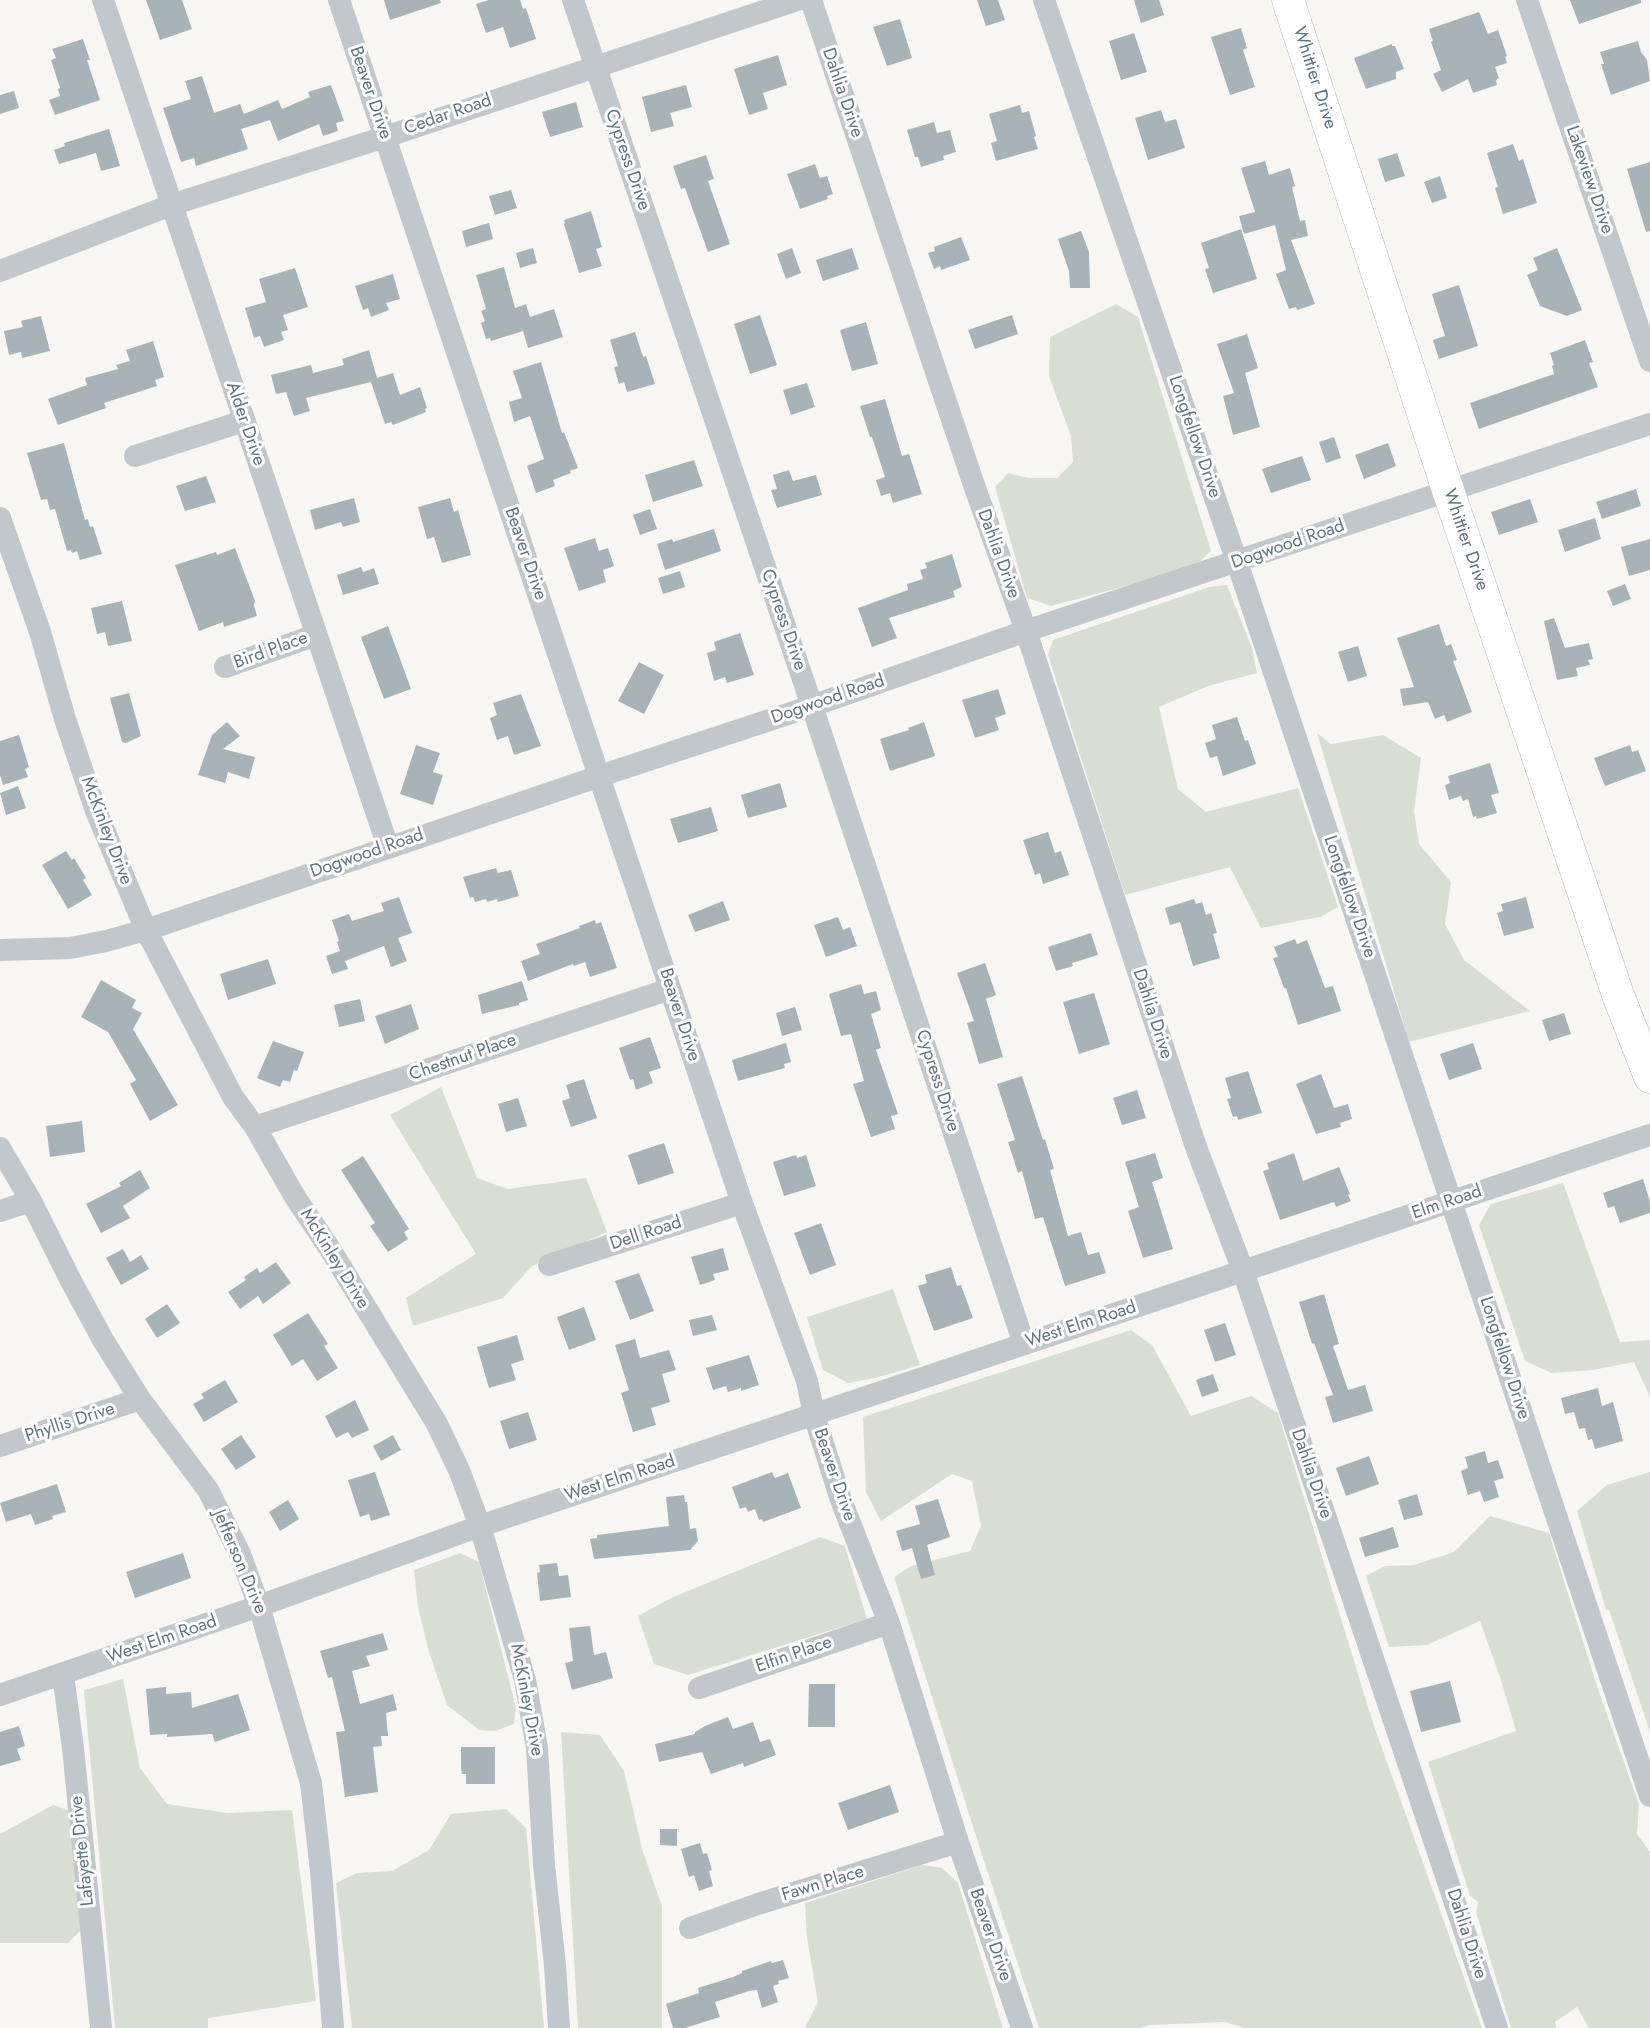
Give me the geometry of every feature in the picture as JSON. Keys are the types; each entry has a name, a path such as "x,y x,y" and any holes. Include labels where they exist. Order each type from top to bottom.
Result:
{"street":[{"name":"Alder Drive","path":"103,0 388,847"},
{"name":"Beaver Drive","path":"339,0 742,1203 807,1381 814,1415 841,1500 889,1623 958,1842 1022,2028"},
{"name":"Cypress Drive","path":"573,0 812,706 1024,1344"},
{"name":"Cedar Road","path":"0,271 171,205 797,0"},
{"name":"Dahlia Drive","path":"811,0 974,485 1026,631 1196,1147 1243,1271 1497,2028"},
{"name":"Longfellow Drive","path":"1044,0 1237,562 1650,1796"},
{"name":"Whittier Drive","path":"1288,0 1448,490 1618,995 1650,1077"},
{"name":"Lakeview Drive","path":"1527,0 1650,361"},
{"path":"135,456 244,421"},
{"name":"Dogwood Road","path":"0,950 70,948 146,930 812,706 1026,631 1650,424"},
{"name":"McKinley Drive","path":"0,518 40,632 65,719 96,811 146,930 233,1097 255,1127 295,1197 330,1249 437,1424 459,1470 480,1526 525,1680 537,1748 544,1865 559,2028"},
{"name":"Bird Place","path":"225,667 316,635"},
{"name":"Chestnut Place","path":"255,1127 670,988"},
{"name":"Elm Road","path":"1243,1271 1650,1135"},
{"name":"Jefferson Drive","path":"0,1148 31,1201 81,1301 140,1400 208,1490 240,1554 260,1606 311,1783 321,1871 333,2028"},
{"path":"0,1211 31,1201"},
{"name":"Dell Road","path":"549,1264 742,1203"},
{"name":"West Elm Road","path":"0,1695 260,1606 480,1526 1243,1271"},
{"name":"Phyllis Drive","path":"0,1446 140,1400"},
{"name":"Elfin Place","path":"699,1688 889,1623"},
{"name":"Lafayette Drive","path":"63,1675 73,1748 101,2028"},
{"name":"Fawn Place","path":"690,1928 758,1904 958,1842"}],"shaded area":[{"path":"1116,304 1138,317 1211,551 1193,568 1051,606 1027,598 995,487 1008,473 1028,478 1057,478 1073,462 1071,436 1049,376 1050,337"},
{"path":"1227,585 1252,648 1257,673 1208,686 1159,707 1178,789 1206,812 1298,788 1338,907 1320,917 1261,928 1230,867 1125,895 1048,655 1053,640 1209,587"},
{"path":"1317,733 1331,744 1383,735 1421,758 1414,811 1419,844 1451,882 1445,924 1464,960 1530,1011 1409,1042"},
{"path":"441,1087 477,1178 508,1189 586,1178 607,1232 532,1266 503,1298 413,1326 406,1298 476,1254 390,1115"},
{"path":"1563,1183 1620,1342 1650,1340 1650,1397 1634,1362 1592,1370 1552,1373 1525,1361 1479,1225 1491,1204"},
{"path":"893,1289 920,1365 848,1383 823,1370 807,1317"},
{"path":"1131,1330 1152,1345 1191,1416 1251,1396 1278,1413 1373,1723 1482,2028 1244,2028 1225,2022 1149,2025 1140,2028 1039,2028 894,1577 911,1566 970,1551 981,1526 972,1481 952,1474 881,1521 866,1492 863,1417"},
{"path":"1650,1472 1650,1732 1609,1610 1606,1610 1577,1511 1607,1485"},
{"path":"1490,1516 1549,1533 1598,1689 1639,1804 1637,1834 1650,1852 1650,2028 1589,2028 1577,2007 1555,2022 1556,2028 1511,2028 1476,1912 1478,1902 1470,1896 1428,1762 1516,1731 1501,1680 1480,1621 1427,1645 1389,1647 1366,1576 1385,1566 1414,1565 1454,1552"},
{"path":"820,1537 845,1546 867,1619 688,1675 654,1664 638,1616 671,1598"},
{"path":"460,1553 479,1562 516,1708 514,1724 495,1731 479,1730 447,1705 429,1652 418,1607 414,1570"},
{"path":"123,1679 140,1768 167,1804 227,1813 292,1810 316,2001 208,2018 208,2028 115,2028 84,1690"},
{"path":"561,1732 600,1735 624,1771 642,1849 662,1906 662,2028 578,2028"},
{"path":"53,1805 68,1810 82,1929 68,1943 0,1943 0,1834"},
{"path":"506,1809 526,1828 544,2028 352,2028 336,1883 357,1873 392,1871 429,1850 451,1814"},
{"path":"922,1865 942,1868 958,1883 1003,2028 805,2028 818,2002 807,1938 805,1903"}],"building":[{"path":"146,0 182,0 192,29 160,40"},
{"path":"384,0 440,0 441,3 390,20"},
{"path":"489,0 520,0 523,9 526,8 536,39 510,48 503,27 486,33 476,4"},
{"path":"977,0 998,0 1005,20 986,26"},
{"path":"1134,0 1159,0 1164,15 1141,23"},
{"path":"1570,0 1641,0 1641,3 1579,24"},
{"path":"1479,12 1488,34 1498,30 1507,56 1505,57 1507,63 1495,67 1499,78 1496,80 1497,85 1473,93 1468,79 1442,92 1433,74 1441,70 1429,29"},
{"path":"900,19 912,58 887,66 873,27"},
{"path":"1241,28 1247,48 1243,50 1255,87 1230,95 1211,37"},
{"path":"1134,33 1147,72 1121,80 1109,41"},
{"path":"83,39 100,100 55,115 49,100 60,96 58,89 60,88 51,60 56,58 52,49"},
{"path":"1638,41 1641,52 1647,60 1650,81 1611,95 1601,64 1604,64 1600,52"},
{"path":"1392,44 1395,46 1404,69 1396,72 1396,79 1366,89 1354,58"},
{"path":"778,55 787,85 763,93 768,109 749,115 734,69"},
{"path":"202,76 214,113 240,104 244,114 278,100 282,109 310,97 308,92 331,85 344,121 336,123 338,131 323,136 319,124 278,141 270,120 241,129 248,149 196,166 194,158 181,162 163,108 191,99 185,81"},
{"path":"686,85 692,107 670,113 674,126 651,132 642,97"},
{"path":"14,91 19,108 0,114 0,95"},
{"path":"576,102 583,127 550,137 542,112"},
{"path":"1020,105 1022,113 1029,111 1038,149 996,161 991,143 997,141 989,114"},
{"path":"1161,110 1165,122 1176,119 1185,148 1148,160 1135,118"},
{"path":"934,122 937,133 950,130 956,152 943,156 944,160 921,167 918,157 915,157 907,130"},
{"path":"109,129 120,166 101,171 96,153 59,164 54,150 65,146 64,143"},
{"path":"1513,144 1519,161 1523,159 1537,203 1503,214 1495,188 1498,187 1487,153"},
{"path":"1397,153 1405,176 1385,182 1378,159"},
{"path":"706,155 714,179 708,181 730,244 708,252 685,188 681,189 673,166"},
{"path":"1265,161 1269,175 1290,168 1300,221 1305,220 1308,236 1291,240 1315,304 1297,310 1296,307 1289,309 1276,274 1286,270 1275,225 1244,234 1239,216 1255,212 1241,168"},
{"path":"1650,162 1650,231 1646,232 1627,169"},
{"path":"815,164 820,178 827,176 833,194 827,196 828,199 800,209 787,174"},
{"path":"1440,176 1447,198 1432,203 1424,182"},
{"path":"511,190 517,208 495,215 489,196"},
{"path":"591,211 602,247 596,249 602,266 579,273 564,220"},
{"path":"489,223 493,239 466,247 462,231"},
{"path":"1241,229 1257,279 1213,293 1205,269 1209,268 1201,243"},
{"path":"1081,231 1089,252 1090,288 1070,288 1069,271 1058,239"},
{"path":"961,237 970,260 941,270 940,266 934,269 928,253 935,251 934,247"},
{"path":"533,248 537,263 520,268 516,253"},
{"path":"792,248 801,273 786,279 777,254"},
{"path":"852,248 859,269 823,281 816,260"},
{"path":"1557,248 1582,310 1567,316 1540,306 1527,275 1538,270 1533,258"},
{"path":"504,267 515,308 526,304 530,317 554,309 563,337 528,348 523,331 491,341 490,338 486,339 481,323 485,321 481,311 486,309 476,275"},
{"path":"295,268 308,307 283,315 288,330 281,332 284,340 264,347 260,336 254,338 245,308 266,302 259,279"},
{"path":"393,274 400,299 386,303 389,310 371,317 368,308 363,310 355,286"},
{"path":"1459,285 1478,346 1439,359 1433,340 1445,336 1432,294"},
{"path":"760,315 777,365 750,374 734,324"},
{"path":"1012,315 1018,334 975,349 968,330"},
{"path":"41,316 50,351 22,358 21,352 9,355 4,331 23,327 21,321"},
{"path":"866,322 878,364 852,371 840,330"},
{"path":"635,332 655,384 627,392 624,382 619,384 614,367 618,366 610,340"},
{"path":"1247,334 1258,368 1245,373 1260,427 1233,435 1223,396 1234,393 1217,344"},
{"path":"1585,340 1593,362 1589,363 1598,387 1479,429 1470,403 1554,374 1550,353"},
{"path":"153,341 164,377 155,380 157,386 104,403 106,408 58,425 48,399 87,385 85,378 118,369 116,365 130,361 126,350"},
{"path":"369,350 377,378 393,373 400,395 420,387 427,408 426,412 393,425 391,422 385,424 371,382 306,398 310,411 294,416 286,392 276,394 271,375 311,365 313,373 344,365 342,359"},
{"path":"541,362 562,433 564,432 578,468 553,480 555,486 536,493 527,466 544,459 530,416 514,422 509,402 522,398 513,371"},
{"path":"807,383 815,407 791,415 783,390"},
{"path":"885,399 902,456 909,454 922,494 893,503 890,493 881,496 876,480 885,477 860,406"},
{"path":"1334,437 1341,458 1326,463 1319,442"},
{"path":"64,443 85,520 88,519 90,527 93,526 102,554 80,560 77,551 72,553 71,550 67,551 55,509 50,510 47,499 41,500 27,453"},
{"path":"1388,443 1396,466 1364,479 1355,455"},
{"path":"1302,456 1311,480 1271,493 1262,469"},
{"path":"694,460 703,486 653,502 645,475"},
{"path":"789,470 793,481 816,475 822,495 777,508 771,490 777,489 773,475"},
{"path":"206,476 216,502 185,511 176,486"},
{"path":"1636,489 1641,506 1602,519 1596,502"},
{"path":"354,498 360,522 343,527 341,522 315,530 310,510"},
{"path":"450,498 454,512 458,510 471,555 442,563 434,537 427,539 418,507"},
{"path":"1530,499 1538,522 1499,535 1491,512"},
{"path":"650,509 657,529 640,535 633,515"},
{"path":"1595,518 1601,539 1565,552 1558,530"},
{"path":"714,529 721,551 665,570 657,544 672,539 673,542"},
{"path":"595,538 599,551 608,548 614,566 603,570 606,582 579,591 564,548"},
{"path":"1650,539 1650,570 1629,576 1621,547"},
{"path":"235,548 255,601 257,616 224,627 223,622 199,631 175,565 216,552 217,555"},
{"path":"952,554 962,587 953,591 955,597 889,618 897,638 872,647 858,608 908,590 907,584 923,579 920,570 927,568 925,563"},
{"path":"361,567 363,572 374,568 379,584 343,595 337,575"},
{"path":"680,571 685,587 663,594 658,578"},
{"path":"1625,584 1631,599 1613,606 1607,591"},
{"path":"122,601 132,641 108,646 105,632 97,634 91,608"},
{"path":"1554,618 1565,648 1589,643 1593,659 1588,660 1590,665 1576,668 1578,676 1557,680 1544,621"},
{"path":"1439,624 1446,646 1451,644 1457,660 1453,661 1472,712 1447,722 1444,715 1435,719 1428,702 1403,706 1400,689 1414,687 1397,638"},
{"path":"388,626 411,689 384,699 361,637"},
{"path":"740,633 754,675 727,683 725,677 714,681 707,653 716,650 714,642"},
{"path":"1358,646 1367,676 1348,682 1338,652"},
{"path":"639,662 664,675 644,714 618,701"},
{"path":"998,689 1006,714 995,718 999,730 975,738 962,700"},
{"path":"129,693 141,736 126,743 122,742 110,698"},
{"path":"521,694 541,746 514,755 508,736 497,740 490,718 497,715 493,703"},
{"path":"1237,717 1256,764 1223,776 1217,756 1210,758 1205,743 1216,739 1212,725"},
{"path":"227,722 240,736 223,749 255,757 249,779 228,772 225,783 198,775 212,735"},
{"path":"924,722 935,756 890,771 880,739 909,730 908,728"},
{"path":"19,735 29,767 25,769 28,777 3,785 0,775 0,741"},
{"path":"416,745 440,753 433,772 443,775 433,805 400,794"},
{"path":"1630,745 1632,752 1638,750 1646,771 1605,786 1594,758"},
{"path":"1490,763 1499,793 1491,795 1497,813 1477,819 1476,816 1473,817 1468,799 1463,801 1461,796 1449,800 1445,785 1450,783 1448,776"},
{"path":"780,783 787,807 748,818 741,795"},
{"path":"18,786 26,808 6,815 0,793"},
{"path":"711,807 718,831 678,843 670,819"},
{"path":"1048,832 1055,853 1061,851 1069,875 1043,884 1040,873 1035,875 1023,840"},
{"path":"66,851 72,860 74,858 86,878 83,880 92,895 68,909 42,865"},
{"path":"496,868 498,873 511,870 519,896 498,902 497,899 487,902 486,899 475,902 473,897 470,898 463,877"},
{"path":"399,897 412,933 398,938 407,961 391,967 384,946 345,961 348,969 332,974 326,956 340,951 332,920 349,914 352,921 384,911 381,903"},
{"path":"1526,897 1534,928 1504,936 1497,913 1503,911 1501,904"},
{"path":"1194,899 1196,904 1202,902 1206,915 1211,913 1217,933 1213,934 1220,958 1193,966 1180,922 1170,925 1165,908"},
{"path":"723,901 730,920 695,932 688,915"},
{"path":"838,917 843,930 850,927 857,946 826,957 814,925"},
{"path":"595,920 596,924 601,922 617,968 590,977 585,962 574,966 573,964 528,981 521,961 540,954 536,944"},
{"path":"1091,933 1098,955 1056,971 1048,947"},
{"path":"1295,939 1297,944 1307,940 1325,988 1333,986 1341,1011 1298,1025 1273,958 1278,957 1274,947"},
{"path":"268,959 276,984 228,1000 220,974"},
{"path":"985,963 996,995 986,999 1003,1057 979,1064 967,1023 974,1021 957,973"},
{"path":"101,980 136,1000 132,1008 142,1013 133,1029 178,1105 150,1121 130,1084 136,1080 108,1032 81,1017"},
{"path":"522,981 528,1000 519,1005 482,1014 478,995"},
{"path":"861,984 864,994 876,991 881,1010 871,1014 881,1048 876,1050 898,1114 891,1116 895,1129 871,1137 853,1084 864,1081 851,1034 841,1036 829,994"},
{"path":"1094,993 1110,1044 1079,1054 1063,1002"},
{"path":"360,999 365,1021 339,1027 334,1005"},
{"path":"411,1004 419,1029 385,1044 375,1016"},
{"path":"795,1007 802,1030 782,1036 776,1013"},
{"path":"1564,1013 1571,1034 1549,1041 1542,1020"},
{"path":"650,1037 661,1068 649,1072 653,1083 636,1090 633,1079 630,1080 619,1048"},
{"path":"273,1041 304,1052 290,1082 283,1080 280,1087 257,1078"},
{"path":"786,1043 791,1062 784,1064 785,1068 738,1081 732,1060"},
{"path":"1473,1043 1482,1069 1449,1080 1440,1054"},
{"path":"1248,1071 1262,1113 1238,1120 1237,1116 1233,1117 1227,1099 1231,1098 1225,1078"},
{"path":"1321,1074 1334,1108 1348,1104 1352,1119 1340,1123 1341,1127 1316,1134 1296,1084"},
{"path":"1022,1076 1054,1169 1050,1170 1068,1236 1081,1232 1088,1255 1099,1252 1106,1273 1065,1286 1043,1217 1035,1219 1022,1171 1018,1173 1008,1142 1015,1140 997,1084"},
{"path":"584,1079 597,1118 571,1127 562,1101 570,1098 566,1085"},
{"path":"1137,1090 1146,1118 1122,1125 1113,1098"},
{"path":"518,1098 527,1126 506,1132 498,1104"},
{"path":"82,1121 85,1152 50,1157 46,1126"},
{"path":"664,1143 674,1173 638,1185 628,1155"},
{"path":"1155,1153 1163,1178 1152,1182 1173,1249 1143,1258 1128,1211 1139,1207 1125,1162"},
{"path":"1294,1153 1303,1181 1339,1167 1351,1201 1336,1207 1334,1202 1280,1220 1263,1171 1269,1169 1267,1163"},
{"path":"796,1155 797,1158 806,1155 816,1186 784,1196 773,1162"},
{"path":"363,1156 409,1229 404,1232 408,1239 388,1252 370,1226 375,1223 341,1170"},
{"path":"140,1170 150,1188 123,1206 130,1218 101,1233 86,1204 121,1186 119,1183"},
{"path":"1643,1179 1650,1202 1650,1213 1620,1223 1614,1206 1608,1208 1603,1193"},
{"path":"821,1223 836,1265 810,1275 794,1233"},
{"path":"723,1248 729,1270 713,1274 715,1280 700,1285 691,1257"},
{"path":"123,1249 130,1262 141,1255 149,1269 121,1285 106,1258"},
{"path":"276,1262 291,1283 263,1304 258,1296 240,1309 228,1292 246,1280 244,1277 257,1268 260,1273"},
{"path":"951,1267 957,1286 961,1285 973,1318 934,1331 918,1286 927,1283 925,1275"},
{"path":"639,1273 654,1311 630,1320 615,1281"},
{"path":"1324,1294 1339,1344 1333,1346 1348,1390 1365,1385 1373,1411 1333,1423 1325,1397 1333,1395 1314,1343 1312,1344 1299,1302"},
{"path":"167,1304 180,1323 157,1338 145,1319"},
{"path":"584,1307 596,1340 569,1350 557,1317"},
{"path":"308,1313 328,1344 324,1346 338,1368 317,1381 303,1359 292,1366 273,1335"},
{"path":"712,1315 717,1330 693,1336 689,1320"},
{"path":"1225,1323 1236,1355 1215,1362 1204,1330"},
{"path":"517,1335 524,1360 511,1364 516,1380 489,1388 477,1347"},
{"path":"635,1339 640,1358 669,1350 676,1370 662,1374 670,1402 651,1408 656,1425 633,1432 621,1393 629,1390 615,1345"},
{"path":"749,1355 759,1385 741,1391 741,1388 728,1392 726,1386 713,1390 706,1368"},
{"path":"1213,1374 1219,1391 1202,1397 1196,1380"},
{"path":"225,1380 238,1402 204,1422 193,1404 204,1398 201,1394"},
{"path":"1598,1388 1602,1406 1613,1402 1623,1441 1595,1449 1592,1439 1588,1440 1585,1428 1579,1429 1574,1412 1565,1414 1561,1398"},
{"path":"355,1400 369,1430 352,1438 348,1432 336,1438 325,1416"},
{"path":"528,1412 537,1440 509,1449 500,1421"},
{"path":"241,1435 256,1457 236,1470 221,1449"},
{"path":"393,1435 401,1450 381,1461 373,1446"},
{"path":"1485,1451 1488,1463 1498,1460 1504,1478 1494,1481 1499,1497 1484,1502 1480,1491 1468,1495 1461,1471 1468,1468 1465,1457"},
{"path":"1369,1456 1379,1484 1346,1496 1336,1468"},
{"path":"375,1472 390,1515 371,1521 369,1514 360,1517 348,1480"},
{"path":"772,1472 775,1478 788,1473 801,1508 763,1522 762,1519 759,1520 755,1509 748,1512 746,1507 740,1509 732,1487"},
{"path":"57,1484 66,1512 35,1525 31,1514 6,1522 0,1503"},
{"path":"1417,1494 1423,1515 1404,1520 1398,1500"},
{"path":"684,1495 690,1529 696,1528 698,1541 690,1550 594,1559 590,1539 597,1538 597,1535 669,1526 666,1497"},
{"path":"938,1499 950,1537 927,1545 935,1575 921,1579 912,1548 902,1551 896,1531 920,1524 915,1506"},
{"path":"288,1500 299,1519 280,1531 269,1512"},
{"path":"1393,1527 1399,1547 1365,1557 1359,1538"},
{"path":"183,1553 191,1578 135,1598 126,1572"},
{"path":"557,1563 559,1576 568,1575 571,1597 540,1601 537,1573 540,1572 539,1565"},
{"path":"590,1626 594,1655 606,1652 613,1678 572,1690 565,1663 573,1661 569,1628"},
{"path":"383,1633 388,1650 366,1656 370,1666 352,1671 360,1704 393,1694 397,1710 386,1713 388,1736 381,1736 382,1746 373,1747 378,1792 345,1797 336,1732 345,1731 332,1677 328,1678 320,1651"},
{"path":"1450,1681 1461,1722 1421,1732 1410,1691"},
{"path":"809,1684 835,1684 835,1727 808,1727"},
{"path":"166,1687 166,1694 191,1692 192,1708 238,1694 250,1730 215,1742 212,1734 167,1737 167,1734 150,1735 146,1689"},
{"path":"728,1717 733,1729 753,1722 760,1742 770,1739 776,1755 744,1767 743,1763 711,1774 702,1752 659,1762 655,1744 695,1734 705,1726"},
{"path":"19,1726 25,1746 17,1749 21,1760 0,1766 0,1732"},
{"path":"461,1747 495,1747 495,1784 466,1784 466,1774 462,1774 461,1767"},
{"path":"890,1785 899,1812 848,1830 838,1803"},
{"path":"660,1829 677,1829 677,1846 660,1845"},
{"path":"700,1843 703,1854 707,1853 712,1870 709,1871 713,1886 699,1891 694,1875 689,1877 681,1849"},
{"path":"783,1960 789,1978 778,1981 779,1984 773,1986 778,2002 762,2008 757,1990 749,1991 715,2002 720,2017 685,2028 673,2028 666,2004 699,1993 698,1988 733,1977 742,1971 771,1961 772,1963"}]}
